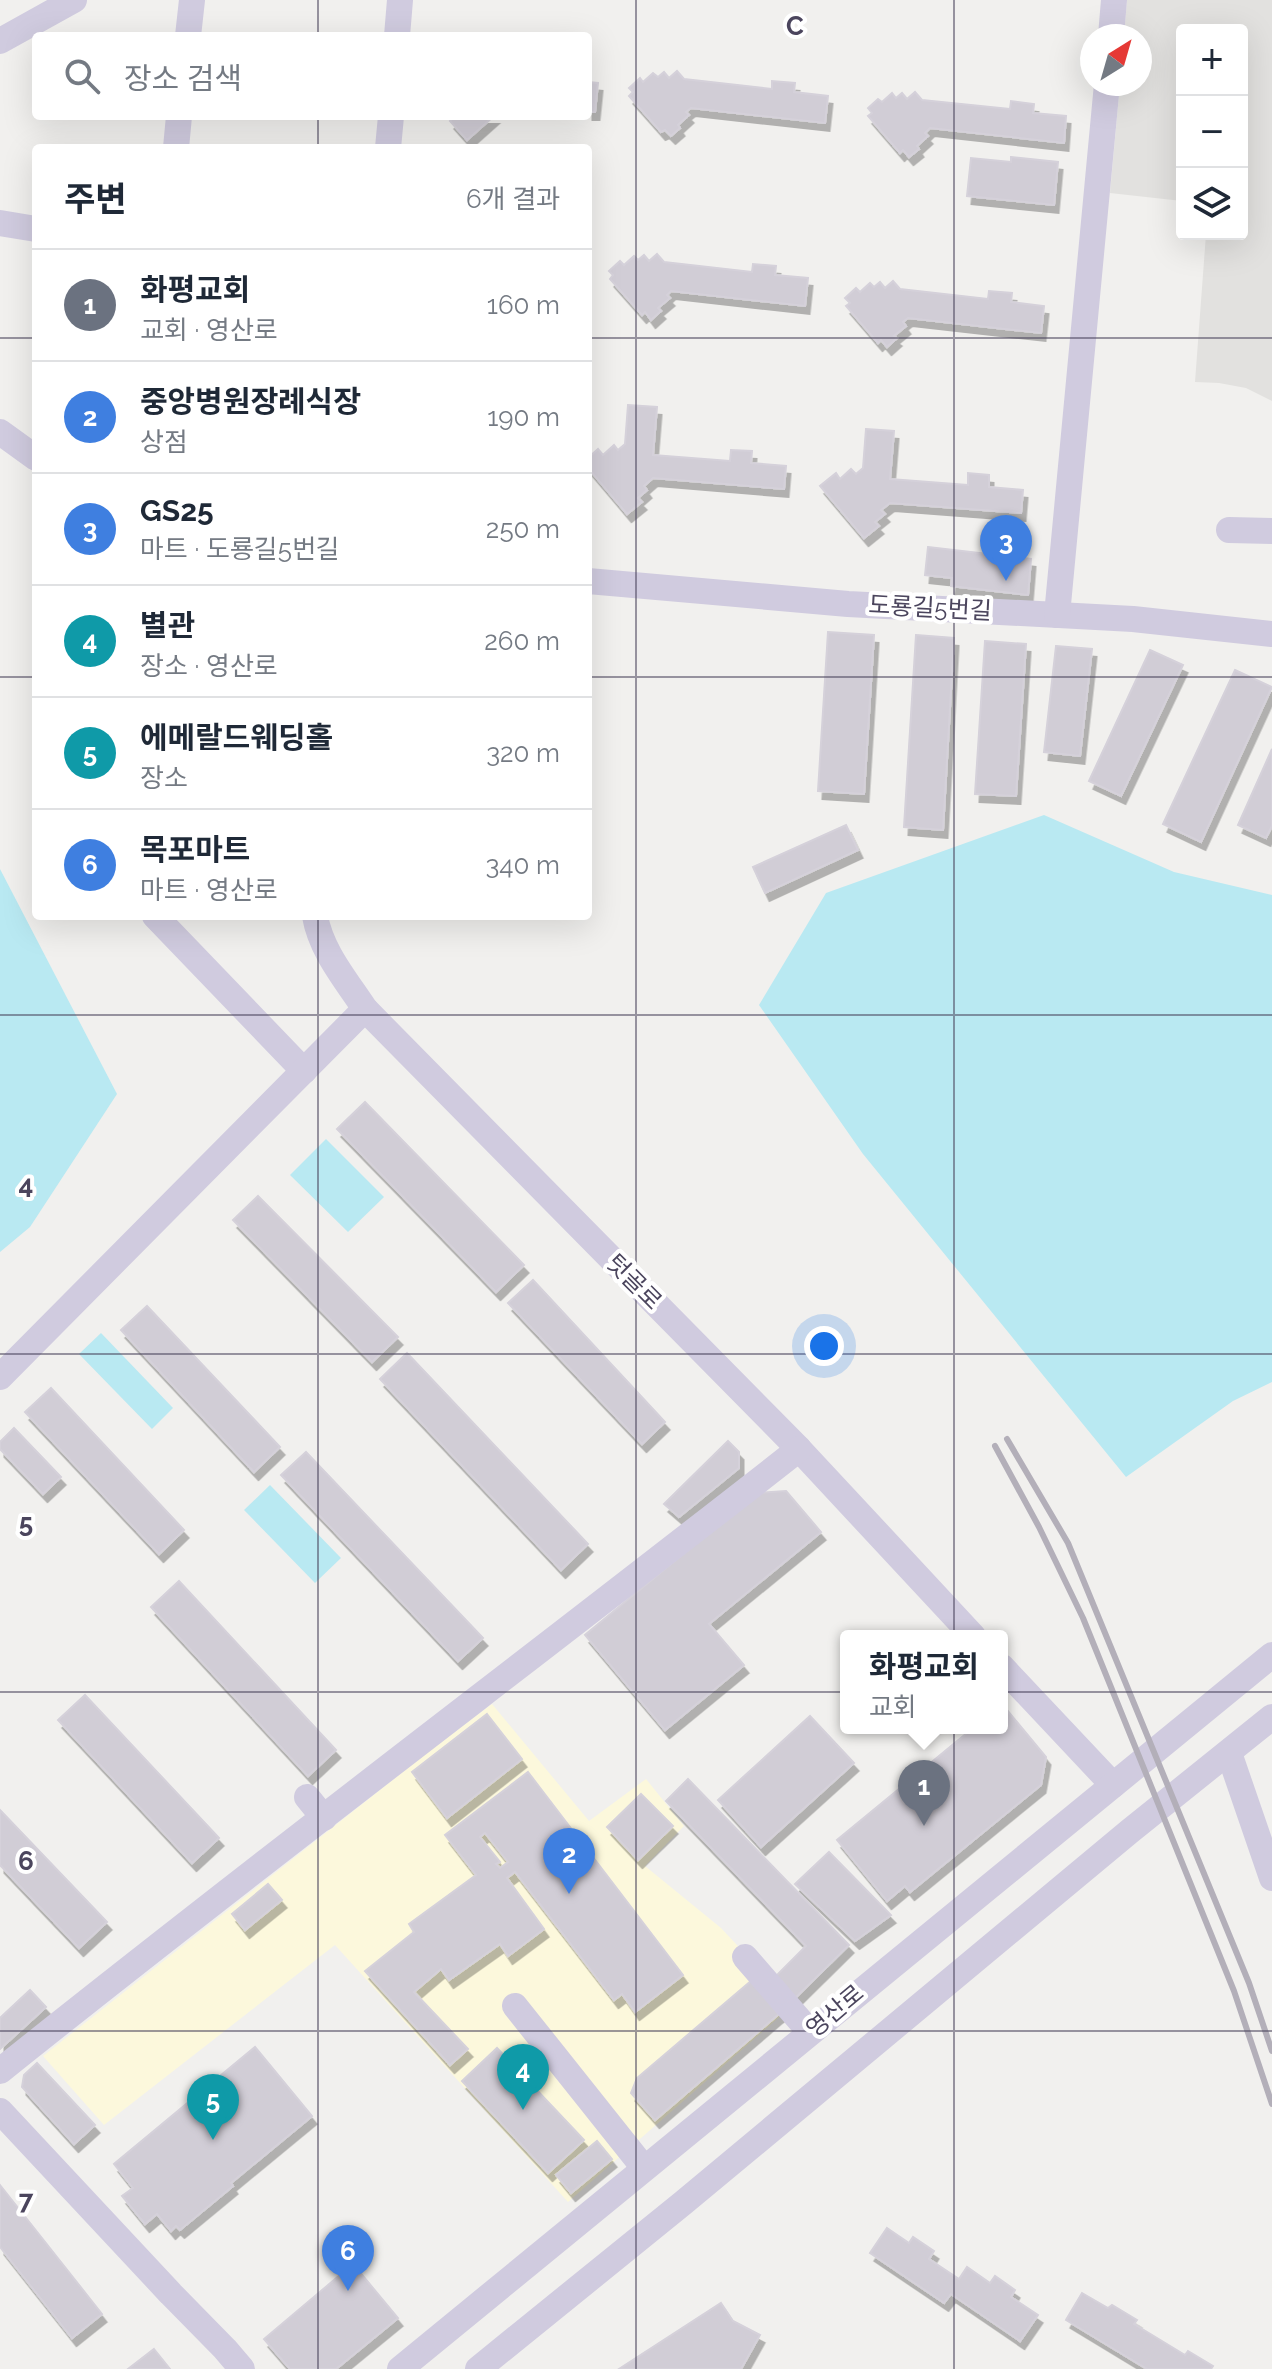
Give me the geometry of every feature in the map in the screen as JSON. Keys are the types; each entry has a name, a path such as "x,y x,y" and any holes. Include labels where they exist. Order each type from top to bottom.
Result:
{"street":[{"path":"0,41 74,0"},
{"path":"188,32 192,0"},
{"path":"397,32 400,0"},
{"path":"1112,24 1114,0"},
{"path":"1057,615 1106,96"},
{"path":"176,144 179,120"},
{"path":"388,144 391,120"},
{"path":"0,223 32,228"},
{"path":"0,432 32,455"},
{"path":"1229,530 1272,531"},
{"name":"도룡길5번길","path":"592,581 848,604 1133,619 1272,634"},
{"path":"159,920 304,1071"},
{"name":"텃골로","path":"316,920 326,950 365,1009 799,1449 967,1630"},
{"path":"0,1377 365,1009"},
{"path":"0,2071 799,1449"},
{"name":"영산로","path":"400,2369 1272,1655"},
{"path":"1008,1673 1113,1785"},
{"path":"478,2369 1272,1717"},
{"path":"1229,1753 1272,1878"},
{"path":"307,1797 324,1818"},
{"path":"745,1957 810,2032"},
{"path":"515,2006 644,2168"},
{"path":"0,2111 242,2369"}],"shaded area":[{"path":"1127,0 1272,0 1272,401 1246,388 1195,382 1206,240 1248,240 1248,24 1176,24 1176,200 1110,193 1119,96 1152,96 1152,24 1125,24"},
{"path":"1044,815 1174,872 1272,895 1272,1382 1233,1401 1126,1477 863,1154 759,1005 826,893"},
{"path":"0,869 117,1094 30,1227 0,1252"},
{"path":"326,1139 384,1197 348,1232 290,1175"},
{"path":"101,1333 173,1408 152,1429 79,1354"},
{"path":"270,1485 341,1558 315,1583 244,1510"},
{"path":"492,1704 589,1821 646,1779 684,1826 645,1866 721,1928 793,2005 568,2202 335,1945 104,2125 43,2056"}],"building":[{"path":"677,71 684,79 772,89 772,81 795,83 794,92 828,96 825,123 691,108 686,112 689,115 678,125 680,128 671,136 665,130 661,132 629,96 633,92 629,88 640,78 643,82 653,73 658,77 664,72 669,78"},
{"path":"592,82 598,83 595,112 592,112"},
{"path":"915,92 922,100 1010,109 1011,101 1034,104 1033,113 1066,116 1064,143 930,128 925,133 928,136 917,146 919,149 909,157 903,150 900,153 868,116 872,113 868,108 892,93 896,98 902,93 907,99"},
{"path":"451,120 490,120 467,140"},
{"path":"1011,157 1058,162 1054,205 967,196 971,158 1011,162"},
{"path":"657,254 664,262 752,272 753,264 776,266 775,275 808,278 805,306 671,291 667,295 670,298 658,308 661,311 651,320 645,312 642,315 610,279 613,275 609,271 620,261 624,265 634,256 638,260 644,255 649,261"},
{"path":"893,281 900,289 988,299 989,291 1012,293 1011,302 1044,306 1041,333 908,318 903,322 906,326 887,347 881,340 878,343 846,306 850,303 845,298 856,288 860,292 870,283 874,287 880,282 885,288"},
{"path":"628,405 657,407 653,455 730,461 731,450 752,451 751,463 786,466 784,489 653,478 638,498 642,502 627,514 592,473 592,454 598,449 603,455 614,445 618,450 625,444"},
{"path":"866,429 894,431 890,479 968,485 968,473 989,475 989,487 1023,490 1021,513 890,503 881,510 885,514 875,522 879,526 864,538 820,486 836,473 840,479 851,469 856,474 863,468"},
{"path":"928,547 1031,559 1028,595 951,586 952,578 925,575"},
{"path":"828,632 874,635 864,794 818,791"},
{"path":"916,635 954,638 943,830 904,827"},
{"path":"985,641 1026,644 1016,796 975,794"},
{"path":"1056,646 1092,649 1080,756 1044,752"},
{"path":"1150,650 1183,665 1121,796 1089,781"},
{"path":"1235,670 1272,687 1201,842 1163,824"},
{"path":"1272,749 1272,826 1266,838 1238,825"},
{"path":"846,825 858,850 765,893 753,867"},
{"path":"365,1102 524,1265 496,1292 337,1129"},
{"path":"258,1196 398,1337 372,1362 233,1220"},
{"path":"533,1280 665,1422 642,1444 508,1303"},
{"path":"147,1306 280,1447 254,1472 121,1330"},
{"path":"407,1353 588,1544 561,1570 380,1379"},
{"path":"51,1388 184,1530 159,1554 25,1412"},
{"path":"14,1428 61,1477 43,1494 0,1449 0,1442"},
{"path":"728,1441 739,1452 739,1468 679,1517 664,1504"},
{"path":"306,1452 483,1638 458,1661 281,1475"},
{"path":"786,1491 821,1532 709,1624 744,1665 665,1730 585,1635 757,1493"},
{"path":"179,1581 336,1750 308,1776 151,1607"},
{"path":"85,1695 219,1838 192,1863 58,1720"},
{"path":"1008,1711 1046,1757 1041,1785 910,1892 905,1886 887,1901 837,1840 966,1734 1008,1734"},
{"path":"487,1714 522,1759 447,1818 412,1772"},
{"path":"810,1716 854,1763 761,1847 718,1800"},
{"path":"528,1772 683,1975 635,2012 622,1994 614,2000 515,1872 507,1878 544,1929 508,1956 500,1944 449,1980 441,1969 414,1992 468,2049 450,2065 365,1971 414,1932 409,1924 476,1875 445,1835","holes":["485,1833 508,1862 500,1868 496,1864 500,1862 480,1837"]},
{"path":"688,1779 849,1945 779,2014 760,1992 806,1946 666,1801"},
{"path":"641,1794 673,1826 638,1860 607,1827"},
{"path":"0,1810 107,1922 79,1948 0,1865"},
{"path":"829,1852 891,1915 855,1941 795,1884"},
{"path":"268,1884 282,1900 245,1930 232,1914"},
{"path":"751,1981 779,2014 655,2120 631,2093 637,2078"},
{"path":"30,1990 46,2007 0,2049 0,2018"},
{"path":"255,2047 312,2116 180,2230 176,2226 171,2231 157,2214 145,2224 122,2196 133,2188 114,2164"},
{"path":"497,2048 584,2140 548,2173 462,2081"},
{"path":"37,2063 95,2125 74,2144 22,2087 24,2075"},
{"path":"597,2141 612,2159 571,2193 556,2175"},
{"path":"0,2185 102,2314 72,2338 0,2247"},
{"path":"887,2228 909,2243 913,2237 934,2251 929,2259 959,2279 967,2267 990,2283 995,2276 1015,2290 1011,2297 1038,2315 1020,2341 951,2294 944,2303 870,2253"},
{"path":"353,2264 398,2318 336,2369 290,2369 264,2339"},
{"path":"1082,2293 1108,2308 1112,2305 1137,2320 1134,2324 1185,2355 1188,2351 1213,2366 1211,2369 1147,2369 1066,2320"},
{"path":"721,2303 733,2321 760,2335 741,2369 619,2369"},
{"path":"154,2349 170,2369 128,2369"}],"railway":[{"path":"1007,1439 1068,1543 1249,1983 1272,2051"},
{"path":"995,1446 1083,1618 1234,1991 1272,2104"}],"place":[{"name":"GS25","path":"1006,581"},
{"name":"화평교회","path":"924,1826"},
{"name":"중앙병원장례식장","path":"569,1894"},
{"name":"별관","path":"523,2110"},
{"name":"에메랄드웨딩홀","path":"213,2140"},
{"name":"목포마트","path":"348,2291"}]}
